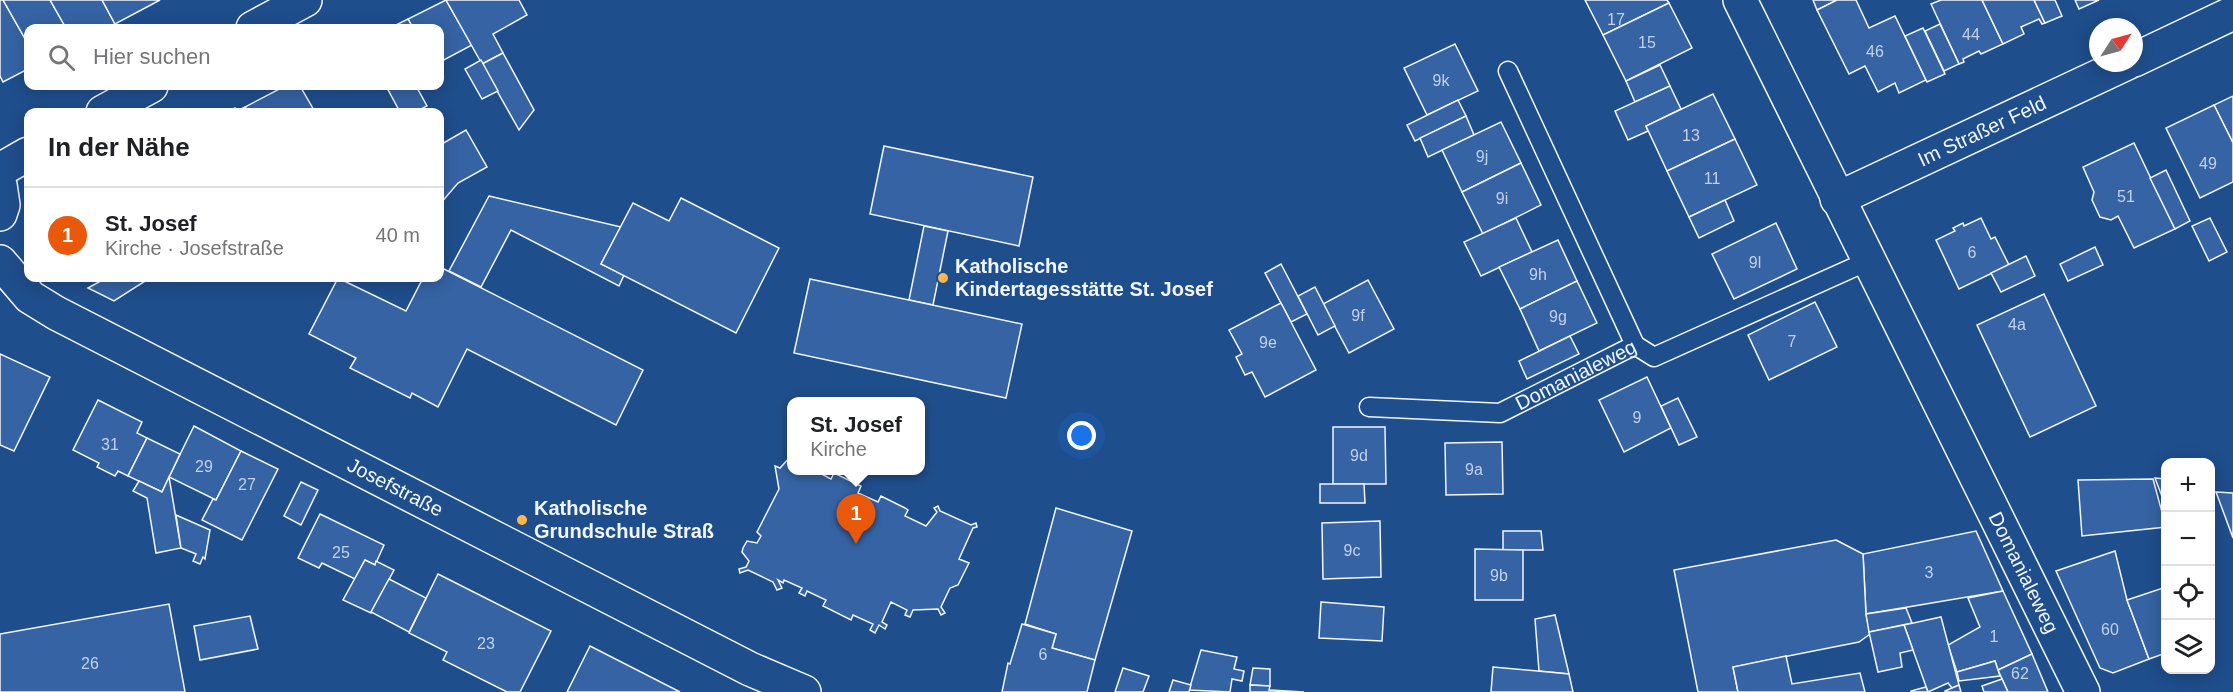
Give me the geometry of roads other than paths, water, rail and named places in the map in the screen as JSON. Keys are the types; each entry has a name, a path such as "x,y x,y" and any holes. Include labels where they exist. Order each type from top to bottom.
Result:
{"street":[{"path":"261,24 305,0"},
{"name":"Domanialeweg","path":"1740,0 2083,692"},
{"path":"2143,56 2233,13"},
{"name":"Im Straßer Feld","path":"1837,199 2108,72"},
{"path":"110,108 144,90"},
{"path":"0,170 24,156"},
{"path":"0,185 3,205 0,214"},
{"name":"Josefstraße","path":"0,262 30,297 56,313 750,669 804,692"}],"lane":[{"path":"1508,71 1635,345"},
{"name":"Domanialeweg","path":"1369,407 1500,413 1635,345 1654,357 1868,261"}],"place":[{"name":"Katholische Kindertagesstätte St. Josef","path":"943,278"},
{"name":"Katholische Grundschule Straß","path":"522,520"},
{"name":"St. Josef","path":"856,544"}]}
